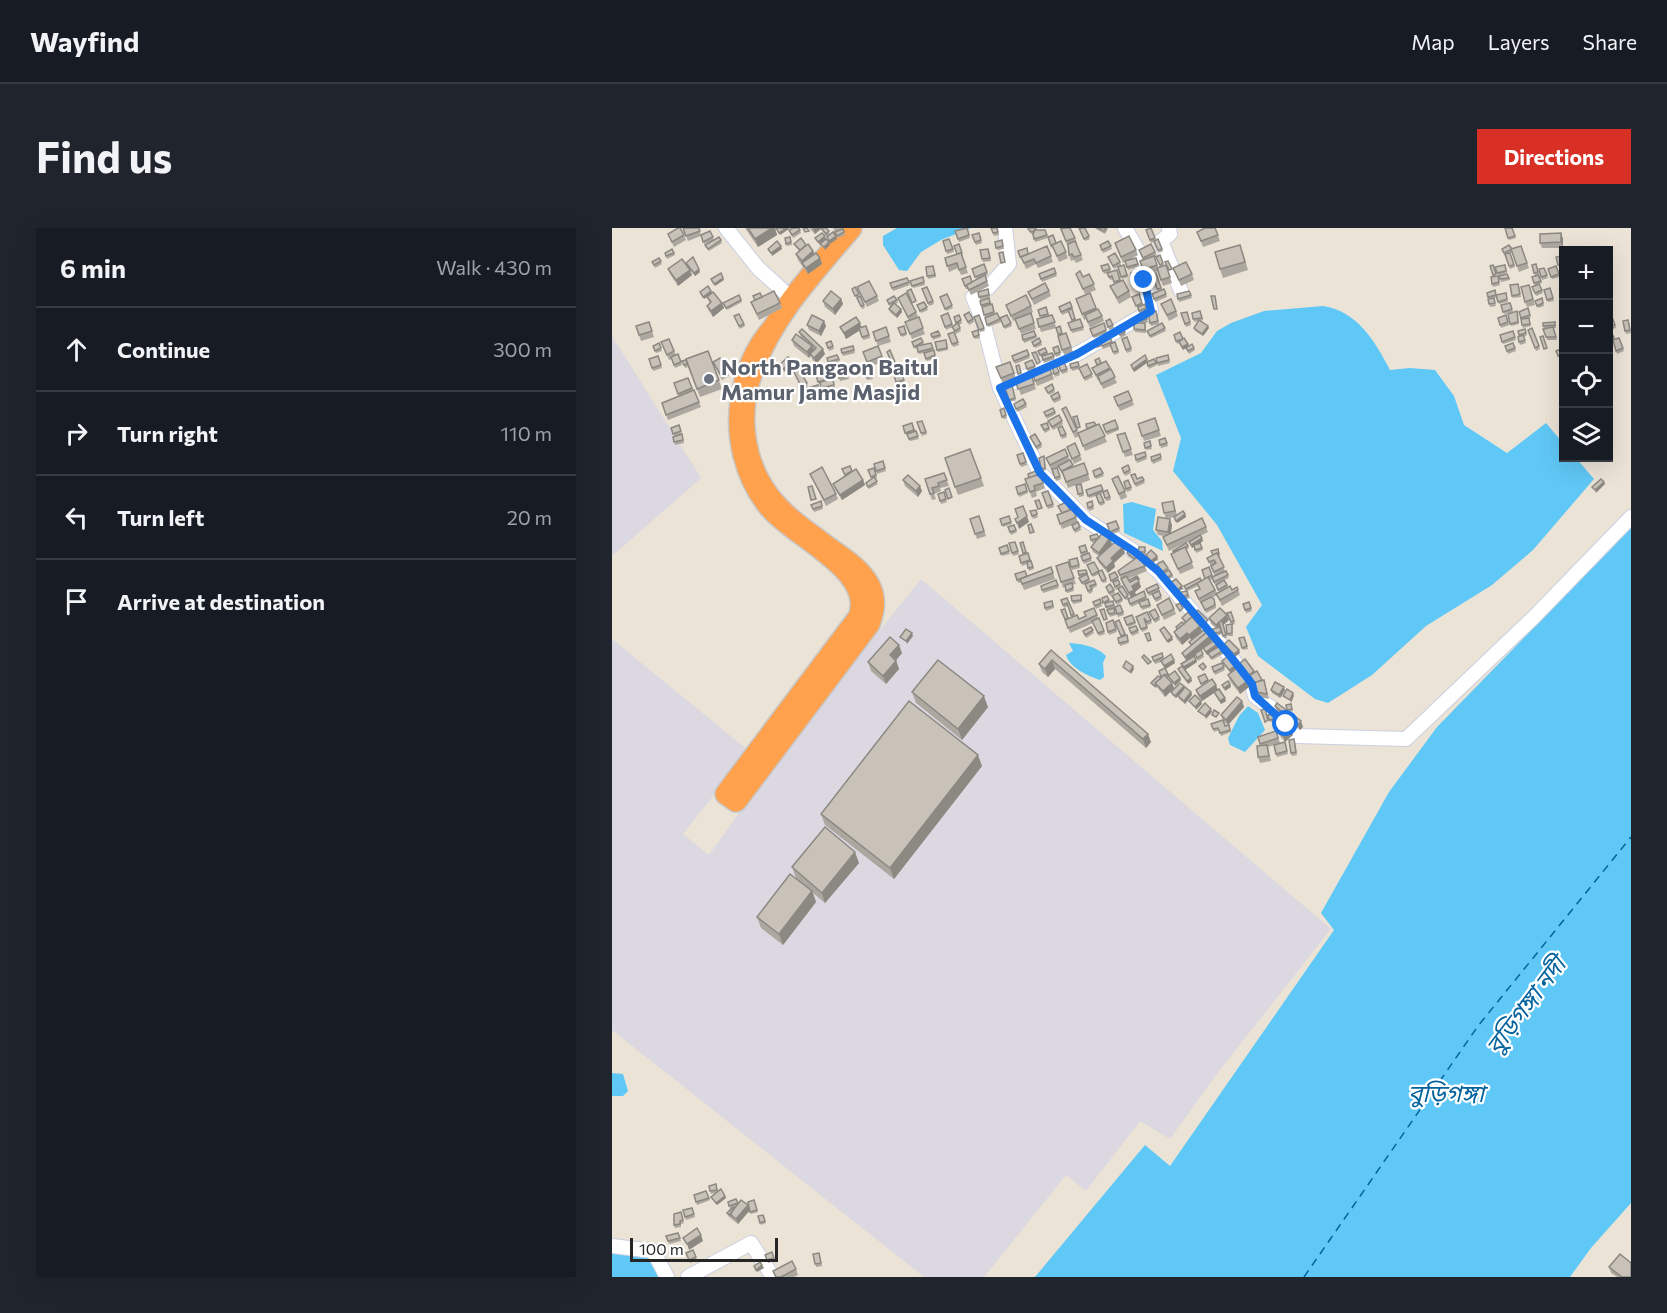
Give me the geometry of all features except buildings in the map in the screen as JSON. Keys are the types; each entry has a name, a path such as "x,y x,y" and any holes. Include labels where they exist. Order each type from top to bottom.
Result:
{"highway":[{"path":"754,477 779,508 860,572 874,597 874,610 869,624 736,801 726,794 859,617 863,601 857,583 846,570 780,518 769,506 746,464 740,427 743,388 757,349 774,327 791,298 851,228"}],"street":[{"path":"726,228 758,268 791,298"},
{"path":"1005,228 1009,264 989,287 973,297 983,321 1000,388 1040,473 1086,520 1135,552 1158,571 1252,684 1255,696 1270,707 1297,736 1406,739 1533,618 1631,517"},
{"path":"1000,388 1077,354 1151,311 1139,252 1125,228"},
{"path":"1169,228 1170,234 1161,241 1181,291"},
{"path":"688,1277 751,1243 773,1277"},
{"path":"612,1246 653,1251 667,1277"}],"shaded area":[{"path":"612,336 701,478 612,556"},
{"path":"921,579 1331,929 1216,1075 1170,1139 1140,1121 1086,1191 1066,1175 984,1277 924,1277 612,1030 612,639 749,751 683,834 709,855 791,741"}],"water":[{"path":"897,228 971,228 941,240 921,252 907,271 899,270 883,245 883,236"},
{"path":"1323,306 1346,314 1364,329 1390,370 1410,368 1435,370 1454,396 1464,425 1507,453 1546,423 1559,438 1559,462 1579,462 1594,479 1533,550 1492,585 1426,626 1372,675 1328,703 1315,699 1258,656 1246,627 1262,605 1217,525 1173,471 1181,438 1156,375 1201,353 1217,331 1231,323 1264,311"},
{"path":"1132,502 1156,509 1153,530 1162,541 1163,551 1124,533 1123,504"},
{"name":"বুড়িগঙ্গা","path":"1631,528 1631,1203 1591,1248 1570,1277 1035,1277 1145,1145 1170,1166 1334,930 1321,913 1389,792 1437,727"},
{"path":"1069,643 1089,646 1106,656 1103,663 1104,677 1100,680 1071,664 1066,655 1073,651"},
{"path":"1248,706 1258,713 1265,730 1245,752 1230,745 1228,738 1239,716"},
{"path":"612,1073 623,1074 628,1091 623,1096 612,1096"},
{"path":"612,1252 651,1255 658,1277 612,1277"}],"ferry route":[{"path":"1304,1277 1478,1026 1631,837"}],"place":[{"name":"North Pangaon Baitul Mamur Jame Masjid","path":"709,379"}],"route":[{"path":"1144,280 1151,311 1077,354 1000,388 1026,436 1040,473 1086,520 1135,552 1158,571 1252,684 1255,696 1270,707 1286,724"}],"water label":[{"name":"বুড়িগঙ্গা নদী","path":"1525,1005"}]}
